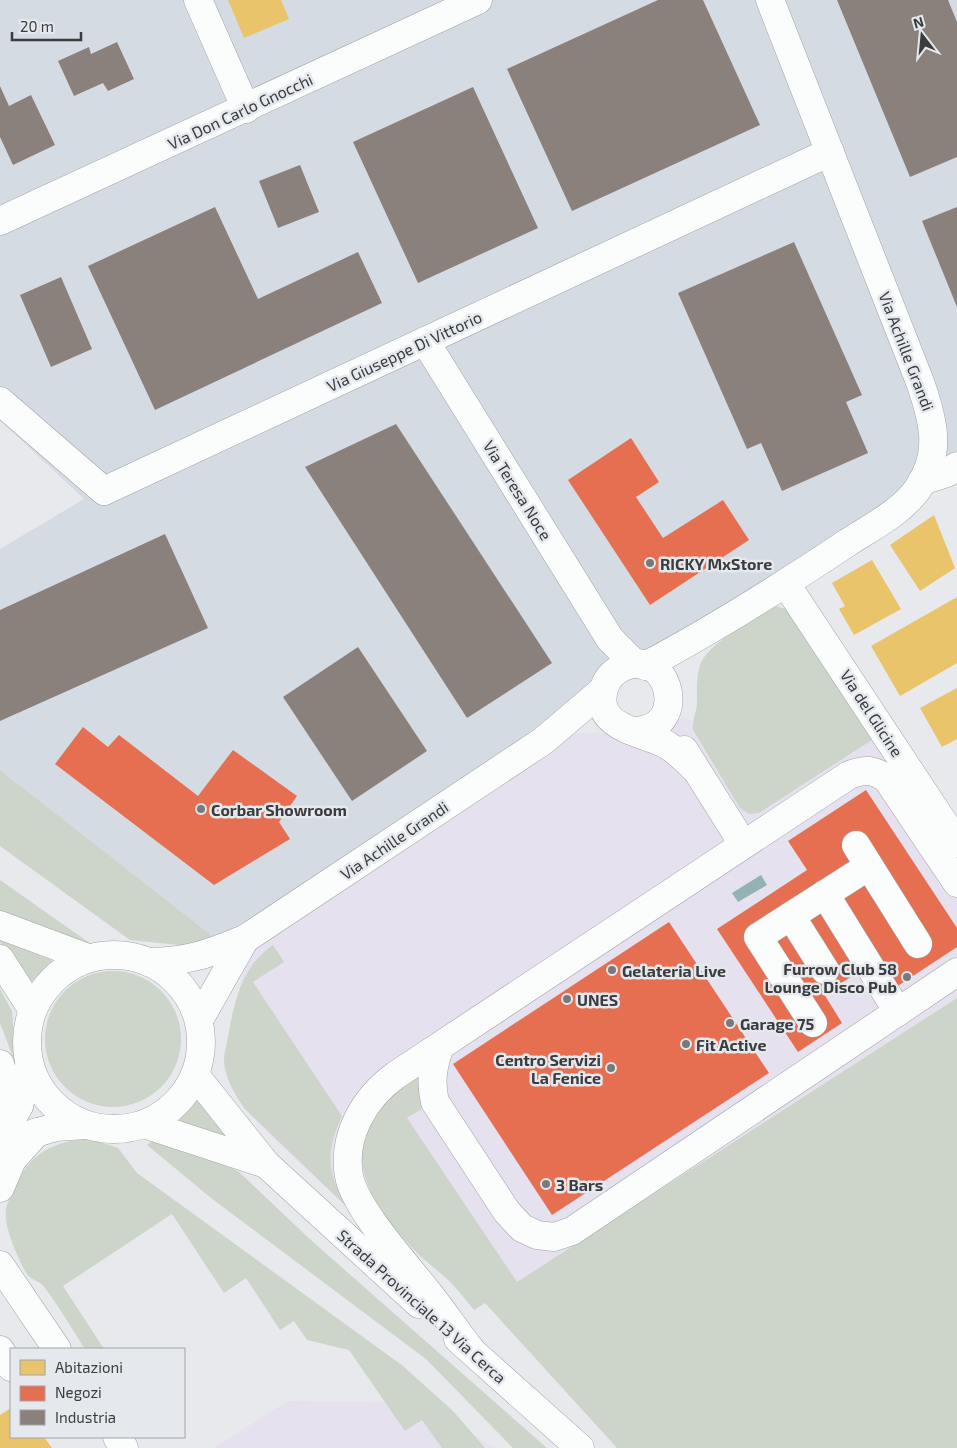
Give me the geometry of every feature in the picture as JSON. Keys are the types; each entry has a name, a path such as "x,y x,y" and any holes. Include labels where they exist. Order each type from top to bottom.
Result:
{"street":[{"path":"198,0 246,109"},
{"name":"Via Don Carlo Gnocchi","path":"0,221 246,109 478,0"},
{"name":"Via Achille Grandi","path":"640,665 702,636 786,584 885,518 908,500 922,481 934,442 934,423 930,410 770,0"},
{"name":"Via Giuseppe Di Vittorio","path":"0,401 104,491 830,152"},
{"name":"Via Teresa Noce","path":"425,341 610,639"},
{"path":"922,481 947,473 957,466"},
{"name":"Via del Glicine","path":"786,584 957,843"},
{"path":"543,741 568,731 642,730 656,724 665,713 669,696 683,660 702,636"},
{"path":"610,639 640,665 662,678 669,696 680,742 693,767 743,844"},
{"path":"610,639 613,660 605,685 605,712 612,721 626,729 668,746 693,767"},
{"path":"543,741 605,685 619,669 640,665"},
{"name":"Via Achille Grandi","path":"149,962 181,961 202,956 245,939 543,741"},
{"path":"471,1350 379,1230 358,1197 349,1178 348,1157 351,1138 360,1112 371,1098 392,1078 849,775 864,770 876,771 888,778 957,883"},
{"path":"813,1024 758,937 825,894 863,856 918,944"},
{"path":"825,894 898,1012"},
{"path":"791,916 825,970"},
{"name":"Strada Provinciale 13 Via Cerca","path":"0,924 88,958"},
{"name":"Via Achille Grandi","path":"199,1020 245,939"},
{"name":"Strada Provinciale 13 Via Cerca","path":"119,955 149,962 171,976 183,989 199,1020 201,1048 195,1075 183,1096 165,1113 144,1124 114,1130 85,1125 65,1115 53,1106 38,1086 29,1065 26,1036 32,1010 46,987 65,969 88,958 119,955"},
{"path":"0,959 32,1010"},
{"path":"440,1046 433,1066 431,1084 435,1102 507,1212 522,1228 536,1235 554,1237 572,1231 957,972"},
{"path":"0,1064 5,1084 3,1136"},
{"path":"3,1136 19,1106 29,1065"},
{"name":"Strada Provinciale 13 Via Cerca","path":"195,1075 266,1164 580,1448"},
{"name":"Strada Provinciale 13 Via Cerca","path":"144,1124 266,1164"},
{"path":"3,1136 37,1132 56,1127 85,1125"},
{"path":"0,1188 12,1160 37,1132"},
{"path":"0,1245 19,1292"},
{"path":"0,1265 56,1348"},
{"path":"0,1350 10,1365"}],"shaded area":[{"path":"0,0 957,0 957,466 645,661 541,737 220,942 0,770 0,549 84,499 0,420"},
{"path":"776,606 792,611 875,738 759,813 749,814 740,808 693,730 697,704 698,675 700,665 705,656 722,639"},
{"path":"669,718 692,720 693,730 740,808 749,814 759,813 875,738 957,861 957,998 474,1310 454,1285 426,1261 347,1207 279,1144 245,1109 235,1095 224,1068 224,1057 251,940 571,734 620,732"},
{"path":"0,770 220,942 189,946 130,940 0,846"},
{"path":"0,880 91,944 48,938 0,913"},
{"path":"0,938 53,961 29,984 0,942"},
{"path":"273,945 284,962 253,982 342,1116 333,1141 331,1162 335,1184 347,1207 245,1109 234,1091 224,1064 233,1010 243,981 260,956"},
{"path":"113,971 139,976 151,982 161,991 170,1001 176,1013 181,1039 176,1065 170,1077 161,1087 151,1096 139,1102 113,1107 87,1102 75,1096 65,1087 56,1077 50,1065 45,1039 50,1013 56,1001 65,991 75,982 87,976"},
{"path":"0,989 12,1011 16,1065 0,1023"},
{"path":"957,998 957,1448 617,1448 485,1303 474,1310 451,1283 410,1246 381,1210 371,1191 364,1171 362,1150 366,1130 378,1109 393,1094 422,1072 425,1107 407,1118 517,1282"},
{"path":"195,1090 236,1146 175,1119"},
{"path":"158,1137 238,1171 313,1242 547,1448 513,1448 426,1359 211,1198 147,1145"},
{"path":"92,1139 118,1148 137,1173 403,1366 453,1411 485,1448 442,1448 422,1420 405,1431 349,1350 307,1340 294,1321 280,1330 246,1278 224,1293 172,1214 63,1286 103,1348 84,1348 45,1288 26,1273 14,1248 6,1217 10,1196 20,1176 36,1157 55,1146 78,1140"},
{"path":"288,1401 425,1403 495,1448 214,1448"}],"water":[{"path":"761,875 767,885 738,902 732,893"}],"building: Abitazioni":[{"path":"228,0 281,0 289,19 244,38"},
{"path":"934,515 955,568 920,591 890,545"},
{"path":"872,560 901,609 854,635 839,609 845,606 832,583"},
{"path":"957,597 957,663 900,696 871,646"},
{"path":"957,688 957,739 942,747 920,708"},
{"path":"10,1409 10,1438 45,1438 52,1448 0,1448 0,1415"}],"building: Negozi":[{"path":"631,438 659,482 636,497 663,538 723,500 749,540 650,605 568,480"},
{"name":"Corbar Showroom","path":"83,727 108,747 119,735 198,796 233,750 297,796 279,822 290,839 214,885 55,764"},
{"path":"866,790 957,928 957,947 875,1001 857,973 824,994 842,1023 798,1052 717,929 807,870 788,841"},
{"name":"Centro Servizi La Fenice","path":"669,922 769,1073 552,1215 453,1064"}],"building: Industria":[{"path":"658,0 703,0 760,125 572,211 507,69"},
{"path":"837,0 948,0 957,22 957,157 910,177"},
{"path":"117,42 134,79 108,91 103,83 74,96 58,61 89,47 91,54"},
{"path":"0,86 9,106 31,95 55,145 13,165 0,137"},
{"path":"473,87 538,228 418,283 353,142"},
{"path":"300,165 319,212 278,228 259,181"},
{"path":"215,207 258,299 358,252 382,303 155,410 88,266"},
{"path":"957,207 957,307 922,221"},
{"path":"794,242 862,395 846,402 868,453 782,491 761,443 747,449 678,293"},
{"path":"61,277 92,349 51,367 20,295"},
{"path":"396,424 552,663 467,718 305,467"},
{"path":"165,534 208,628 0,721 0,610"},
{"path":"358,647 427,751 352,801 283,697"}],"place":[{"name":"RICKY MxStore","path":"650,563"},
{"name":"Corbar Showroom","path":"201,809"},
{"name":"Gelateria Live","path":"612,970"},
{"name":"Furrow Club 58 Lounge Disco Pub","path":"907,977"},
{"name":"UNES","path":"567,999"},
{"name":"Garage 75","path":"730,1023"},
{"name":"Fit Active","path":"686,1044"},
{"name":"Centro Servizi La Fenice","path":"611,1068"},
{"name":"3 Bars","path":"546,1184"}]}
